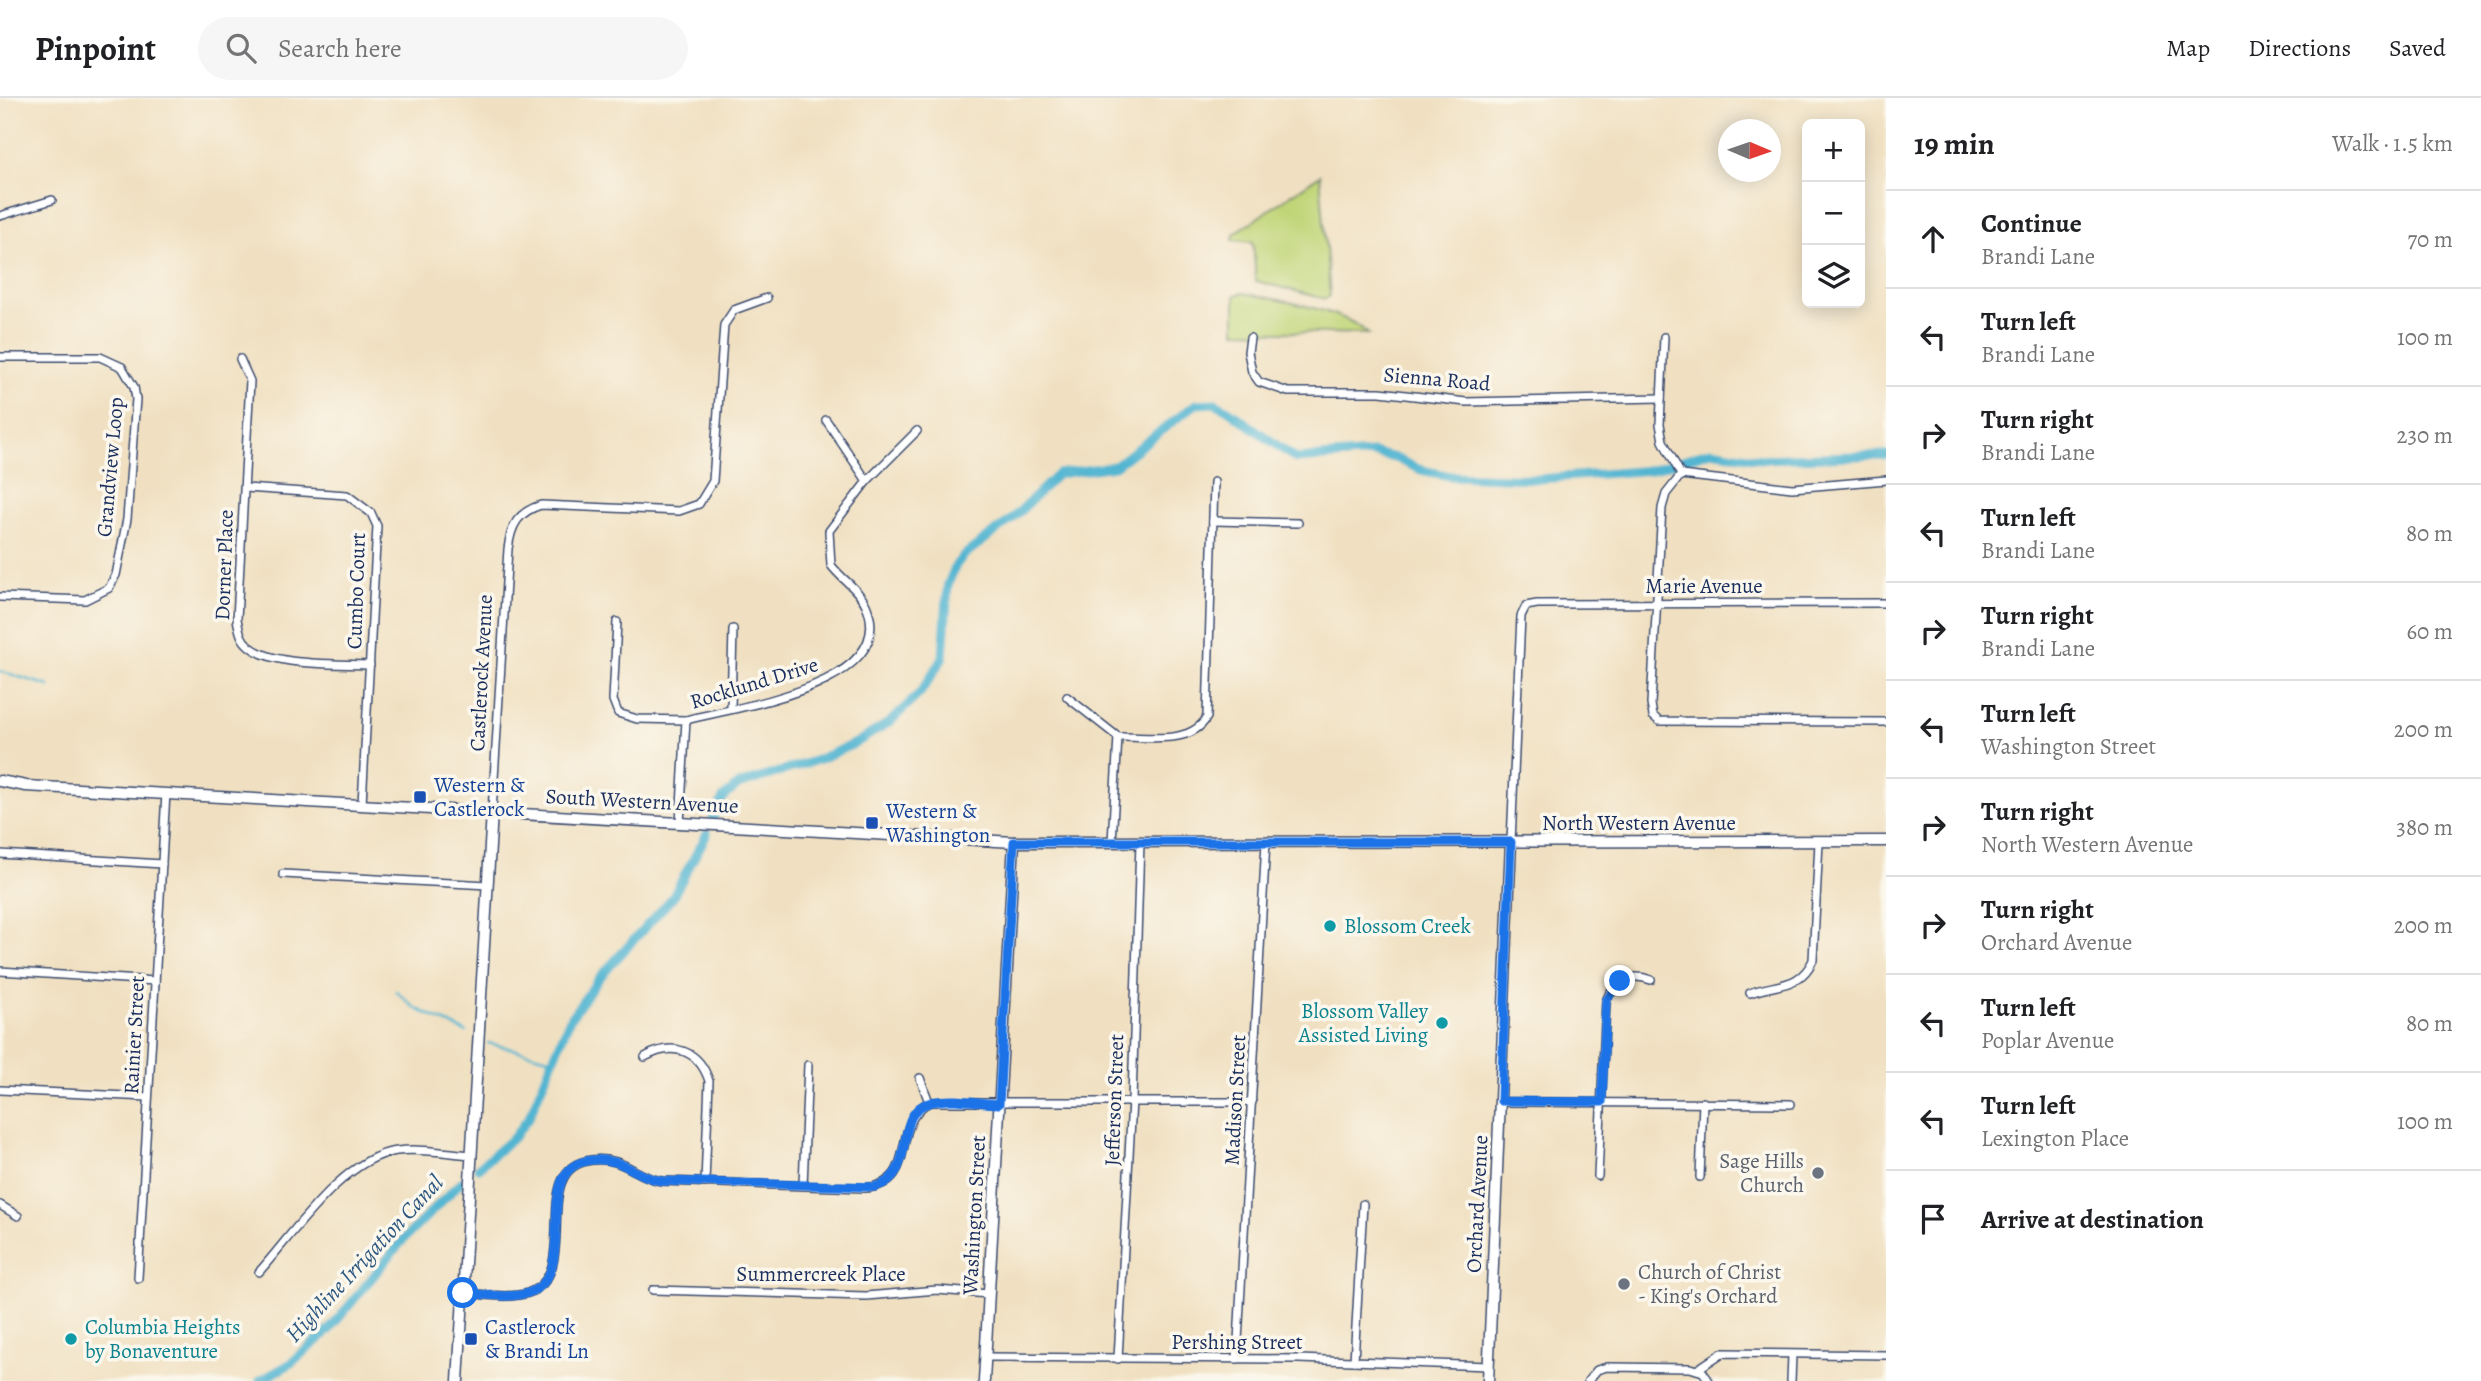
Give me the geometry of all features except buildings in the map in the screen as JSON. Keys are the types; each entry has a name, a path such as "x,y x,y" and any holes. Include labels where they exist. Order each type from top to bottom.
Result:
{"main road":[{"name":"South Western Avenue","path":"0,781 16,786"},
{"name":"South Western Avenue","path":"0,789 16,786 166,793 1014,842"},
{"name":"Castlerock Avenue","path":"458,1381 492,813"},
{"name":"North Western Avenue","path":"1014,842 1886,841"},
{"name":"Washington Street","path":"984,1381 1014,842"},
{"name":"Orchard Avenue","path":"1488,1381 1511,842"}],"street":[{"path":"0,216 52,200"},
{"name":"Castlerock Avenue","path":"492,813 508,549 514,523 521,514 541,505 679,511 699,504 713,481 724,325 734,310 767,299"},
{"path":"1664,337 1660,424 1670,456 1681,475"},
{"name":"Sienna Road","path":"1251,338 1250,363 1259,382 1287,392 1380,392 1466,402 1661,398"},
{"name":"Grandview Loop","path":"0,357 100,357 112,360 129,376 135,399 127,519 116,575 109,588 99,596 85,600 0,597"},
{"name":"Dorner Place","path":"240,359 250,380 237,619 241,637 257,653 273,659 370,665"},
{"path":"825,420 867,481"},
{"name":"Rocklund Drive","path":"680,822 686,720 806,690 827,681 861,654 869,634 866,606 831,565 827,541 833,523 867,481 917,431"},
{"path":"1681,475 1782,488 1886,480"},
{"path":"1681,475 1666,494 1660,522 1651,704 1653,716 1659,721 1886,722"},
{"path":"1067,697 1118,737 1189,736 1202,726 1207,717 1213,482"},
{"name":"Cumbo Court","path":"245,488 347,495 371,513 377,526 362,804"},
{"path":"1213,521 1298,523"},
{"name":"Marie Avenue","path":"1523,609 1537,604 1886,603"},
{"name":"Orchard Avenue","path":"1511,842 1523,609"},
{"path":"617,622 613,700 618,713 637,719 686,720"},
{"path":"731,708 733,629"},
{"path":"1112,842 1118,737"},
{"name":"Rainier Street","path":"138,1278 166,793"},
{"name":"Jefferson Street","path":"1118,1359 1132,1100 1140,842"},
{"name":"Madison Street","path":"1237,1359 1266,842"},
{"path":"1750,993 1794,983 1806,973 1813,960 1819,842"},
{"path":"0,855 162,864"},
{"path":"283,874 488,885"},
{"path":"0,971 155,981"},
{"path":"1598,1176 1609,995 1620,981 1634,975 1651,980"},
{"path":"645,1057 659,1049 677,1049 692,1054 705,1070 709,1081 705,1183"},
{"path":"803,1185 808,1065"},
{"path":"920,1078 929,1102"},
{"path":"0,1090 148,1097"},
{"path":"1501,1101 1791,1104"},
{"path":"463,1293 521,1294 536,1289 546,1280 554,1261 560,1186 569,1172 580,1164 593,1160 620,1161 652,1180 865,1188 885,1183 900,1167 907,1127 916,1113 929,1102 1252,1102"},
{"path":"1700,1177 1703,1102"},
{"path":"259,1272 342,1179 366,1160 398,1150 472,1155"},
{"path":"1354,1361 1363,1204"},
{"path":"0,1205 18,1216"},
{"name":"Summercreek Place","path":"653,1290 866,1296 937,1290 989,1294"},
{"path":"1588,1381 1597,1370 1607,1367 1698,1369 1723,1353 1886,1355"},
{"path":"1791,1381 1792,1355"},
{"name":"Pershing Street","path":"985,1357 1354,1361 1489,1366"},
{"path":"1698,1369 1709,1381"}],"green space":[{"path":"1320,175 1330,296 1325,299 1256,281 1253,242 1233,240 1234,234"},
{"path":"1243,293 1327,312 1344,318 1368,334 1235,331 1235,295"}],"waterway":[{"name":"Highline Irrigation Canal","path":"713,818 723,798 738,785 817,760 856,743 890,722 920,693 943,658 948,584 956,565 964,555 1011,520 1058,474 1115,466 1196,404 1215,403 1228,410 1296,459 1373,453 1395,458 1421,470 1450,476 1539,479 1651,470 1711,451 1760,459 1886,455"},
{"path":"0,671 49,686"},
{"name":"Highline Irrigation Canal","path":"478,1168 514,1137 529,1117 570,1019 600,977 672,898 707,834"},
{"path":"396,991 415,1008 466,1032"},
{"path":"488,1043 553,1059"},
{"name":"Highline Irrigation Canal","path":"260,1381 290,1364 329,1330 403,1240 461,1182"}],"place":[{"name":"Western & Castlerock","path":"420,797"},
{"name":"Western & Washington","path":"872,823"},
{"name":"Blossom Creek","path":"1330,926"},
{"name":"Blossom Valley Assisted Living","path":"1442,1023"},
{"name":"Sage Hills Church","path":"1818,1173"},
{"name":"Church of Christ - King's Orchard","path":"1624,1284"},
{"name":"Columbia Heights by Bonaventure","path":"71,1339"},
{"name":"Castlerock & Brandi Ln","path":"471,1339"}],"route":[{"path":"463,1293 521,1294 536,1289 546,1280 554,1261 560,1186 569,1172 586,1161 620,1161 652,1180 662,1181 875,1187 888,1181 900,1167 907,1127 924,1105 938,1101 999,1104 1014,842 1511,842 1501,1101 1602,1102 1606,1001 1613,987 1620,981"}]}
